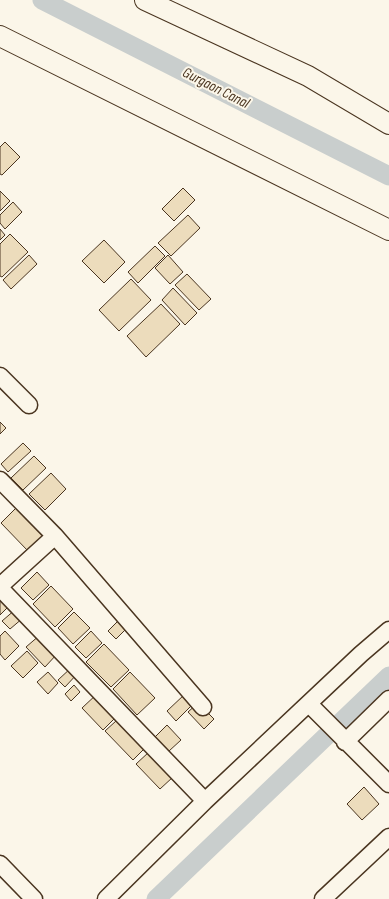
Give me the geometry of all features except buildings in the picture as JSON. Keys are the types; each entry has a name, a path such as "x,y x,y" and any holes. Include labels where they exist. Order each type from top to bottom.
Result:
{"street":[{"path":"145,0 308,76 389,124"},
{"path":"0,36 389,230"},
{"path":"0,376 29,405"},
{"path":"0,480 55,536 203,707"},
{"path":"55,536 2,580 206,801"},
{"path":"106,899 206,801 361,654 389,630"},
{"path":"341,737 389,699"},
{"path":"309,704 389,784"},
{"path":"323,899 389,837"},
{"path":"0,864 34,899"}],"waterway":[{"name":"Gurgaon Canal","path":"42,0 389,176"},
{"path":"156,899 389,676"}]}
